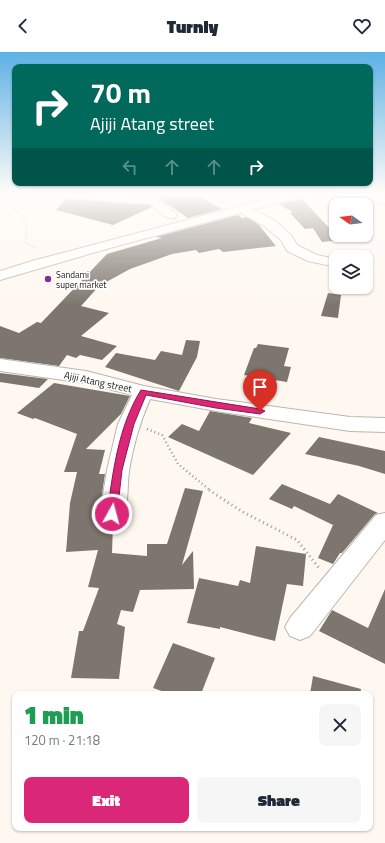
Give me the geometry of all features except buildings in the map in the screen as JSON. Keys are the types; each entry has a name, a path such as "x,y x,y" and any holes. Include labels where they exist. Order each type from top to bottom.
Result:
{"street":[{"path":"0,267 117,231"},
{"path":"0,276 157,231"},
{"path":"277,231 286,238 292,248 313,258 329,261"},
{"name":"Ajiji Atang street","path":"0,365 86,378 143,392 216,405 350,424 385,425"},
{"path":"112,514 118,470 130,422 143,392"},
{"path":"300,627 385,522"}],"path":[{"path":"28,231 25,243 33,245 46,252"},
{"path":"130,422 162,435 178,464 201,484 241,511 297,540 332,588"}],"place":[{"name":"Sandami super market","path":"48,279"}],"route":[{"path":"112,514 118,470 129,424 143,392 260,411"}]}
